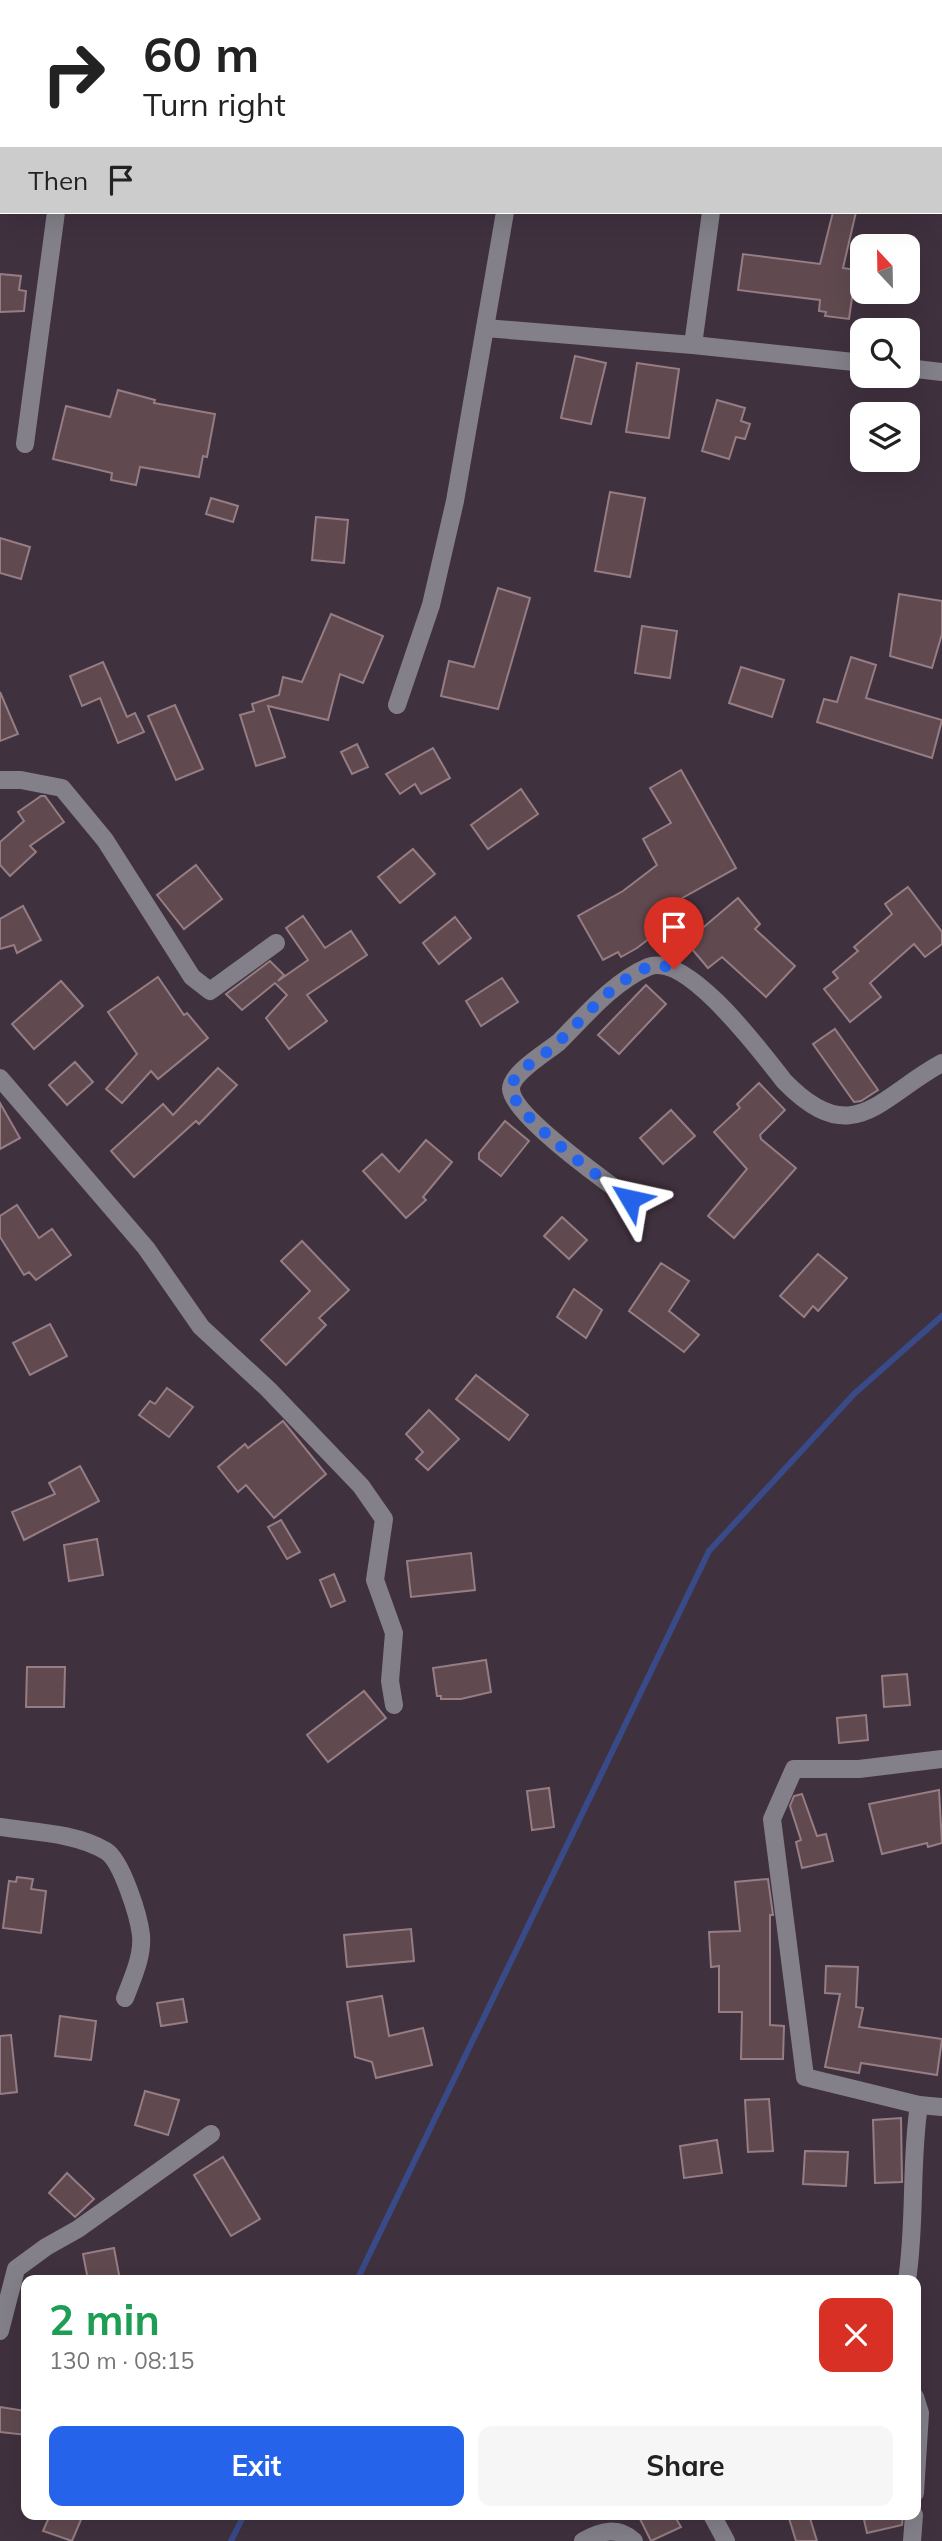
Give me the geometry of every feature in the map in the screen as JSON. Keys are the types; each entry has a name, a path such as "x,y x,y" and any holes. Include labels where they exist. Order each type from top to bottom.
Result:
{"street":[{"path":"25,444 55,214"},
{"path":"397,705 431,605 452,514 505,214"},
{"path":"693,345 711,214"},
{"path":"485,328 693,345 850,362"},
{"path":"920,369 942,372"},
{"path":"0,780 21,780 62,788 105,840 192,977 210,992 276,943"},
{"path":"630,1199 580,1163 550,1136 516,1101 511,1089 514,1078 552,1048 612,991 649,967 661,965 674,969 701,986 784,1082 819,1110 836,1115 859,1115 878,1108 942,1063"},
{"path":"0,1078 146,1248 201,1327 268,1389 324,1447 361,1486 384,1519 375,1580 394,1633 390,1681 394,1705"},
{"path":"942,1759 859,1769 794,1769 772,1819 805,2077 919,2105 942,2107"},
{"path":"0,1827 92,1844 110,1853 124,1877 141,1936 138,1964 125,1998"},
{"path":"908,2275 912,2242 915,2130 919,2105"},
{"path":"0,2331 16,2269 88,2222 211,2134"},
{"path":"715,2520 726,2541"},
{"path":"912,2541 914,2520"},
{"path":"583,2541 601,2531 625,2533 634,2541"}],"building":[{"path":"832,214 856,214 843,268 850,269 849,319 825,316 826,312 819,311 820,300 738,290 743,254 820,264"},
{"path":"0,274 21,276 19,290 26,291 24,311 0,312"},
{"path":"575,356 606,363 591,424 561,418"},
{"path":"637,363 679,369 669,438 626,432"},
{"path":"118,390 155,400 154,403 215,414 207,457 203,456 199,477 140,467 136,485 111,480 112,473 53,459 66,406 110,417"},
{"path":"717,400 745,408 741,421 750,424 745,439 736,437 729,459 702,451"},
{"path":"610,492 645,498 630,577 595,571"},
{"path":"211,498 238,506 233,522 206,514"},
{"path":"316,517 348,520 344,563 312,560"},
{"path":"0,538 30,547 21,579 0,573"},
{"path":"498,588 530,598 498,709 441,696 449,661 474,667"},
{"path":"899,594 942,601 942,634 932,668 890,656"},
{"path":"331,614 383,636 363,683 340,674 328,720 268,706 285,757 256,766 240,715 254,711 252,704 279,695 283,677 302,682"},
{"path":"642,626 677,631 670,678 635,673"},
{"path":"851,657 876,665 866,698 942,720 932,758 817,722 824,699 837,702"},
{"path":"103,662 127,717 135,713 144,732 118,743 100,698 82,706 70,676"},
{"path":"741,667 784,680 772,717 729,703"},
{"path":"0,692 18,734 0,741"},
{"path":"175,705 203,769 176,780 148,716"},
{"path":"357,744 368,767 352,774 341,752"},
{"path":"433,748 450,778 421,794 415,784 400,794 386,774"},
{"path":"681,770 736,868 668,906 676,918 637,948 621,957 618,952 603,960 578,916 623,891 657,865 643,839 671,823 650,788"},
{"path":"521,789 538,814 488,849 471,825"},
{"path":"45,796 64,822 30,846 36,852 10,876 0,865 0,842 24,821 18,812"},
{"path":"413,849 435,874 400,903 378,877"},
{"path":"196,865 222,899 184,929 157,895"},
{"path":"908,887 942,932 942,944 925,957 914,944 870,983 881,997 850,1022 824,989 838,978 833,972 858,951 854,947 892,914 885,904"},
{"path":"738,898 760,924 755,929 795,966 766,997 722,957 708,968 686,942"},
{"path":"23,906 41,940 17,953 14,945 0,949 0,919"},
{"path":"303,916 325,948 351,931 367,955 307,995 327,1021 289,1049 266,1018 287,995 275,983 242,1010 226,994 270,961 284,975 278,981 308,960 286,928"},
{"path":"455,917 471,938 439,964 423,943"},
{"path":"158,977 184,1015 187,1013 208,1038 158,1079 151,1071 122,1103 106,1089 137,1054 108,1012"},
{"path":"502,978 518,1002 481,1026 466,1001"},
{"path":"61,981 83,1006 34,1049 12,1024"},
{"path":"646,985 666,1004 619,1054 598,1035"},
{"path":"835,1029 878,1090 861,1101 854,1102 813,1044"},
{"path":"75,1062 93,1082 67,1105 49,1085"},
{"path":"218,1068 237,1085 199,1124 196,1121 134,1177 111,1151 163,1104 173,1115"},
{"path":"759,1083 785,1110 760,1135 761,1139 796,1168 734,1238 708,1216 747,1169 714,1132 740,1108 737,1104"},
{"path":"0,1103 20,1138 0,1149"},
{"path":"671,1110 695,1136 663,1164 640,1138"},
{"path":"505,1121 529,1141 501,1176 479,1159 479,1153"},
{"path":"426,1140 452,1162 423,1197 426,1200 406,1218 363,1171 382,1154 399,1172"},
{"path":"17,1205 39,1238 52,1229 71,1255 36,1280 29,1272 24,1275 0,1237 0,1216"},
{"path":"562,1217 587,1240 569,1259 544,1236"},
{"path":"302,1241 349,1290 319,1318 326,1325 286,1365 261,1340 310,1291 281,1261"},
{"path":"818,1254 847,1278 818,1311 813,1306 804,1317 780,1296"},
{"path":"661,1263 689,1281 669,1311 699,1335 684,1352 629,1311"},
{"path":"574,1289 602,1310 586,1338 557,1317"},
{"path":"50,1324 67,1356 30,1375 13,1343"},
{"path":"476,1375 528,1415 509,1440 456,1399"},
{"path":"167,1388 193,1407 169,1437 139,1415 150,1401 155,1404"},
{"path":"429,1410 459,1439 428,1470 416,1459 423,1452 406,1434"},
{"path":"283,1421 326,1474 274,1518 246,1485 238,1492 218,1467 245,1444 248,1448"},
{"path":"80,1466 99,1501 24,1540 12,1512 55,1494 49,1483"},
{"path":"281,1520 300,1552 287,1559 268,1527"},
{"path":"97,1539 103,1575 69,1581 64,1545"},
{"path":"471,1553 475,1590 411,1597 407,1561"},
{"path":"334,1574 345,1601 331,1607 320,1580"},
{"path":"486,1660 491,1692 461,1699 441,1699 441,1696 437,1696 433,1668"},
{"path":"27,1667 65,1667 64,1707 26,1707"},
{"path":"907,1674 910,1705 884,1707 882,1676"},
{"path":"364,1691 386,1718 328,1762 307,1735"},
{"path":"866,1715 868,1740 839,1743 837,1718"},
{"path":"549,1788 554,1827 532,1830 527,1791"},
{"path":"939,1790 942,1843 928,1847 927,1843 882,1854 869,1804"},
{"path":"802,1794 817,1836 826,1834 833,1861 802,1868 796,1842 801,1840 790,1806 794,1796"},
{"path":"17,1877 33,1879 31,1889 46,1891 41,1933 3,1928 9,1881 16,1882"},
{"path":"768,1879 773,1915 770,1915 770,2025 784,2026 783,2059 741,2059 742,2012 719,2012 719,1966 711,1967 709,1932 740,1931 735,1882"},
{"path":"411,1929 414,1961 347,1967 344,1935"},
{"path":"826,1966 858,1967 856,2007 863,2008 859,2027 942,2039 937,2075 861,2063 859,2073 825,2067 840,1994 825,1993"},
{"path":"382,1996 389,2036 423,2028 432,2065 376,2078 372,2062 355,2057 347,2002"},
{"path":"183,1999 187,2022 161,2026 157,2003"},
{"path":"60,2016 96,2021 91,2060 55,2056"},
{"path":"11,2035 17,2092 0,2094 0,2036"},
{"path":"145,2091 179,2100 168,2135 135,2125"},
{"path":"769,2099 773,2151 748,2152 745,2100"},
{"path":"901,2118 902,2182 875,2183 873,2120"},
{"path":"717,2140 722,2173 684,2178 680,2146"},
{"path":"805,2151 848,2152 846,2186 803,2184"},
{"path":"223,2157 260,2219 231,2236 194,2175"},
{"path":"67,2173 94,2199 75,2217 49,2193"},
{"path":"114,2248 119,2275 87,2275 83,2254"},
{"path":"0,2407 21,2410 21,2434 0,2432"},
{"path":"48,2520 81,2520 72,2541 43,2531"},
{"path":"640,2520 677,2520 681,2527 651,2541"},
{"path":"790,2520 811,2520 817,2541 796,2541"},
{"path":"864,2520 902,2520 902,2525 867,2533"}],"waterway":[{"path":"359,2275 709,1551 854,1394 942,1316"},
{"path":"231,2541 242,2520"}],"route":[{"path":"630,1199 580,1163 550,1136 516,1101 511,1089 514,1078 552,1048 612,991 649,967 661,965 674,969"}]}
